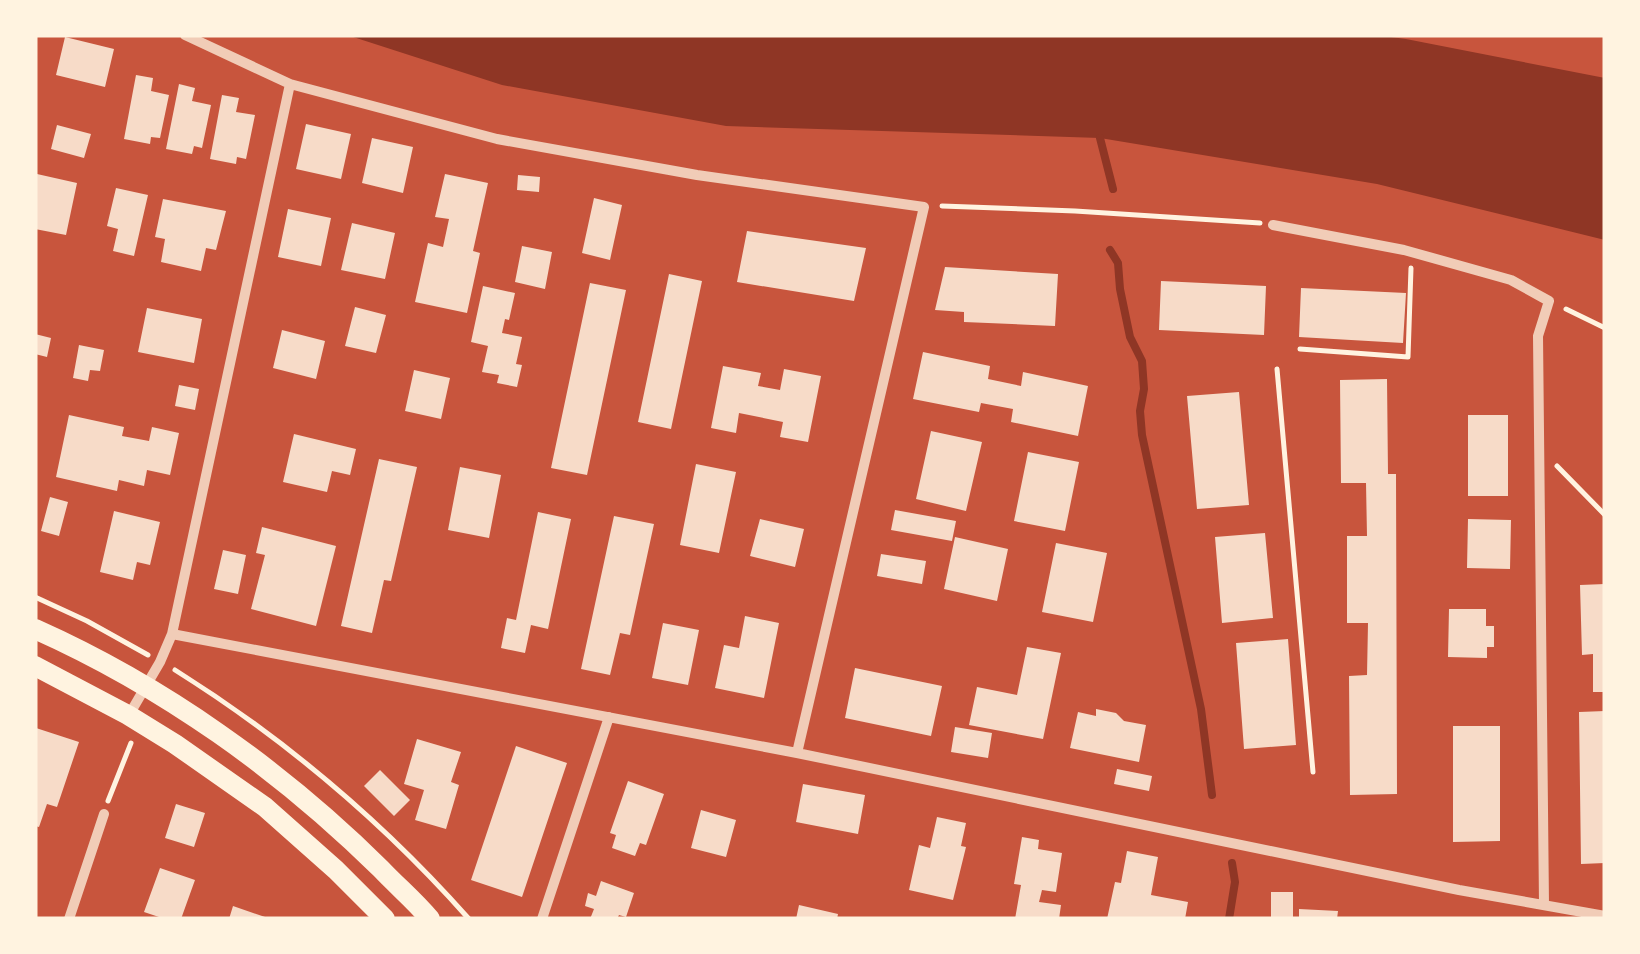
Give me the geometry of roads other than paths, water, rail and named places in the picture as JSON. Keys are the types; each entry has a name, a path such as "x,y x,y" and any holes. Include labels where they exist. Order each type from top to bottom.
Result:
{"main road":[{"path":"35,629 145,686 282,780 354,843 430,919"},
{"path":"35,666 175,744 265,807 385,919"}],"street":[{"path":"185,35 290,84 498,139 697,175 924,207 796,753"},
{"path":"128,716 172,634 290,84"},
{"path":"1273,225 1411,252 1511,280 1549,301 1538,336 1544,904"},
{"path":"172,634 796,753 1605,916"},
{"path":"542,919 609,718"},
{"path":"69,919 104,814"}],"waterway":[{"path":"1100,138 1113,189"},
{"path":"1110,250 1118,263 1130,337 1142,361 1142,435 1201,709 1212,795"},
{"path":"1229,919 1235,882 1232,863"}]}
